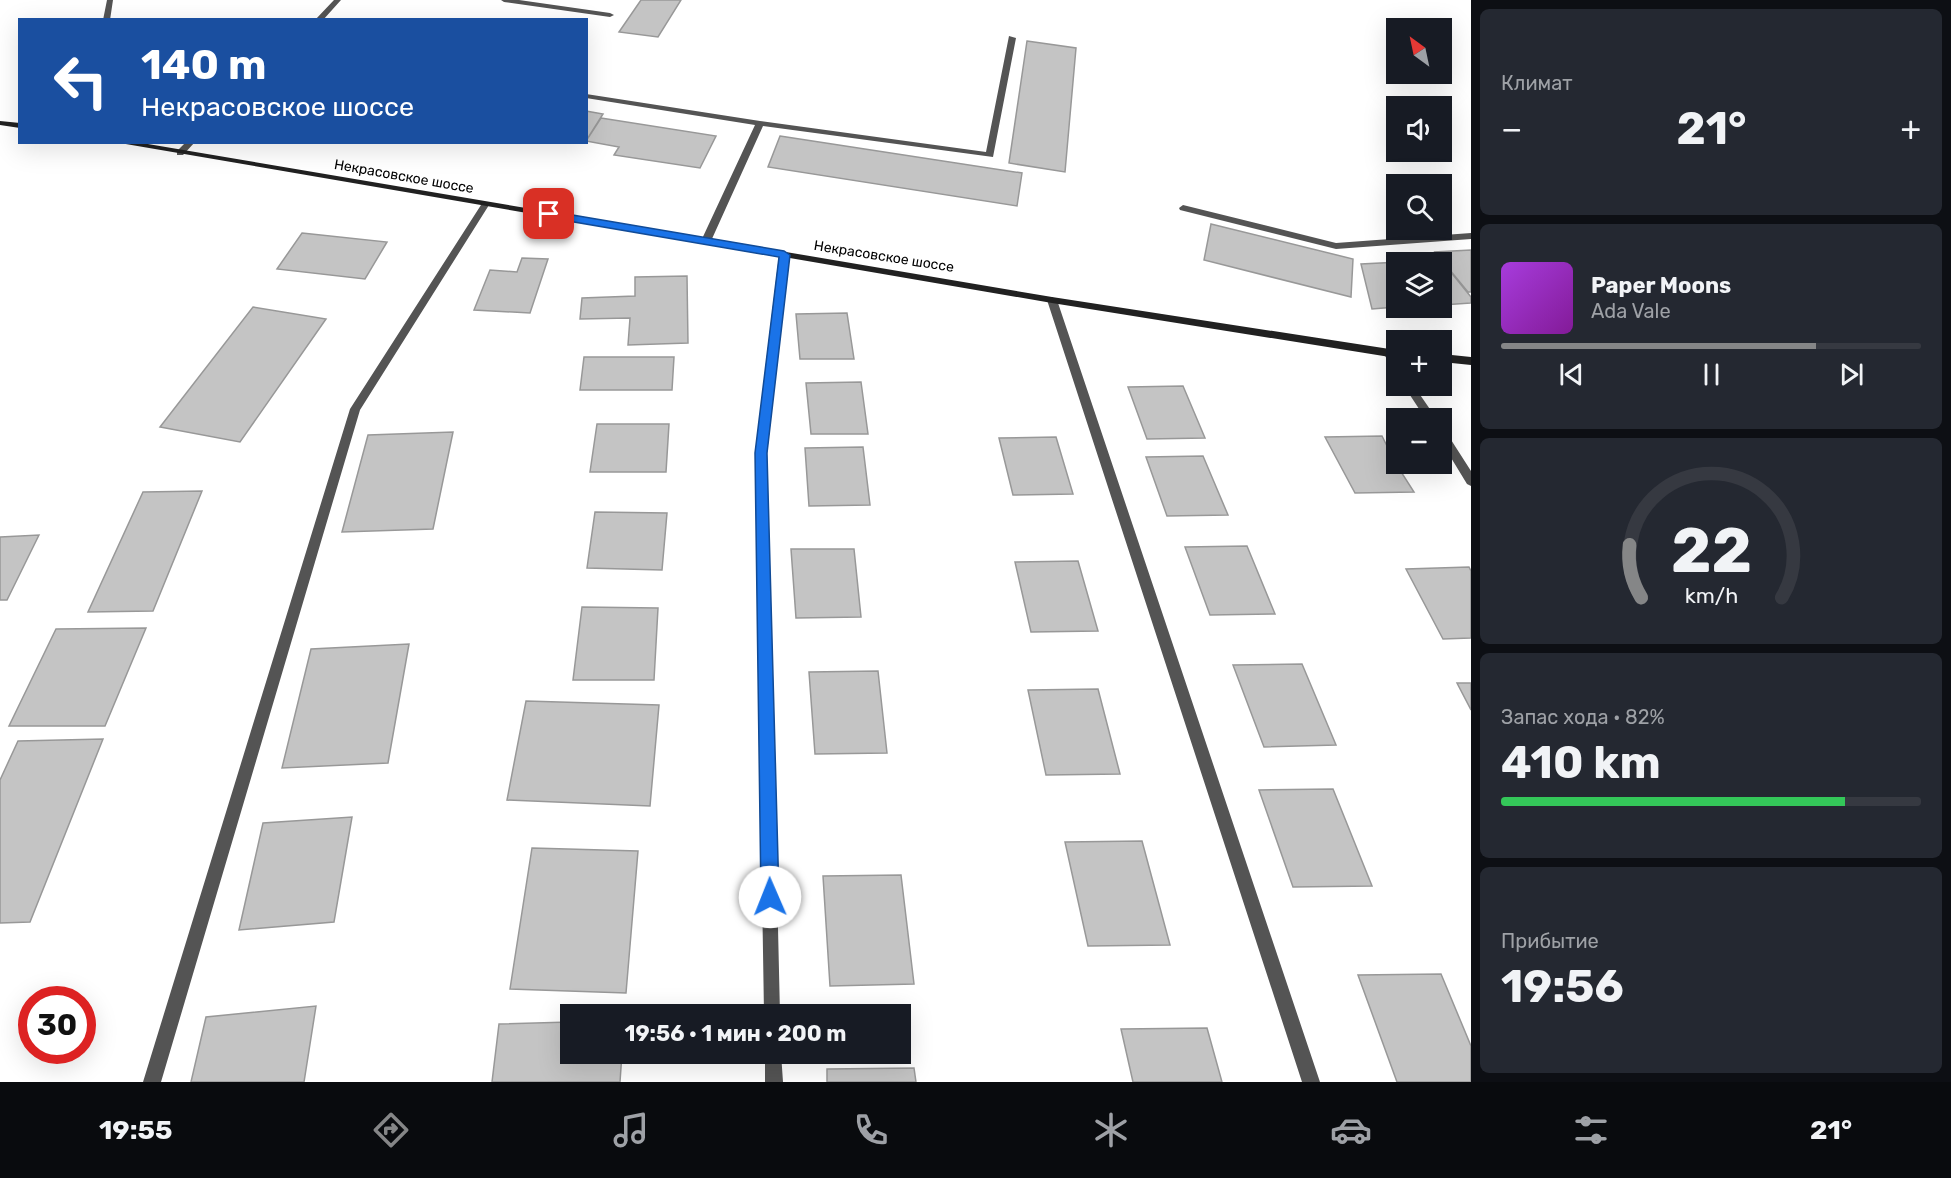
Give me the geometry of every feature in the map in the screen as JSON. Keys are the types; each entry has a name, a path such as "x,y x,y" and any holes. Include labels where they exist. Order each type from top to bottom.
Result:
{"main road":[{"path":"0,123 18,126"},
{"name":"Некрасовское шоссе","path":"129,144 1052,300 1386,353"},
{"path":"1452,359 1471,361"}],"street":[{"path":"106,18 110,0"},
{"path":"320,18 338,0"},
{"path":"504,0 610,15"},
{"path":"588,96 990,155 1012,38"},
{"path":"706,242 760,123"},
{"path":"180,153 188,144"},
{"path":"152,1082 355,409 485,205"},
{"path":"1183,208 1336,246 1471,236"},
{"path":"772,1004 761,453 784,255"},
{"path":"1052,300 1311,1082"},
{"path":"1452,451 1471,481"},
{"path":"773,1064 774,1082"}],"building":[{"path":"641,0 681,0 658,37 619,32"},
{"path":"1027,41 1076,48 1065,172 1009,163"},
{"path":"588,111 603,114 588,138"},
{"path":"601,118 716,136 700,168 614,155 619,147 588,141"},
{"path":"780,136 1022,173 1017,206 768,167"},
{"path":"1211,224 1353,259 1351,297 1204,260"},
{"path":"302,233 387,242 365,279 277,269"},
{"path":"1471,250 1471,292 1468,292 1452,273 1452,252 1435,252"},
{"path":"522,258 548,259 530,313 474,310 490,270 517,272"},
{"path":"1386,263 1386,308 1372,309 1361,264"},
{"path":"1452,274 1471,297 1471,303 1452,304"},
{"path":"687,276 688,343 628,345 630,318 580,319 582,298 635,296 635,277"},
{"path":"253,307 326,319 240,442 160,427"},
{"path":"847,313 854,359 800,359 796,314"},
{"path":"584,357 674,357 672,390 580,390"},
{"path":"861,382 868,434 811,434 806,383"},
{"path":"1183,386 1205,438 1147,439 1128,387"},
{"path":"597,424 669,424 666,472 590,472"},
{"path":"453,432 433,529 342,532 368,435"},
{"path":"1382,436 1386,444 1386,474 1402,474 1414,492 1355,493 1325,437"},
{"path":"1056,437 1073,494 1013,495 999,438"},
{"path":"863,447 870,505 809,506 805,448"},
{"path":"1203,456 1228,515 1167,516 1146,457"},
{"path":"202,491 153,611 88,612 143,492"},
{"path":"595,512 667,513 662,570 587,568"},
{"path":"39,535 7,600 0,600 0,537"},
{"path":"1247,546 1275,614 1210,615 1185,547"},
{"path":"791,549 854,549 861,617 796,618"},
{"path":"1078,561 1098,631 1031,632 1015,562"},
{"path":"1469,567 1471,571 1471,638 1443,639 1406,569"},
{"path":"582,607 658,608 654,680 573,680"},
{"path":"146,628 105,726 9,726 56,629"},
{"path":"409,644 388,763 282,768 311,649"},
{"path":"1302,664 1336,745 1264,747 1233,665"},
{"path":"878,671 887,753 815,754 809,672"},
{"path":"1457,683 1471,683 1471,710"},
{"path":"1098,689 1120,774 1046,775 1028,690"},
{"path":"526,701 659,705 650,806 507,800"},
{"path":"103,739 30,922 0,923 0,780 18,741"},
{"path":"1333,789 1372,886 1293,887 1259,790"},
{"path":"352,817 334,922 239,930 263,823"},
{"path":"1142,841 1170,945 1088,946 1065,842"},
{"path":"532,848 638,851 626,993 510,989"},
{"path":"901,875 914,984 830,986 823,876"},
{"path":"1441,974 1471,1046 1471,1082 1397,1082 1358,975"},
{"path":"316,1006 304,1082 191,1082 206,1017"},
{"path":"560,1022 560,1064 621,1064 620,1082 492,1082 499,1024"},
{"path":"1207,1028 1222,1082 1133,1082 1121,1029"},
{"path":"914,1068 916,1082 827,1082 827,1069"}],"route":[{"path":"549,214 784,255 761,453 770,897"}]}
